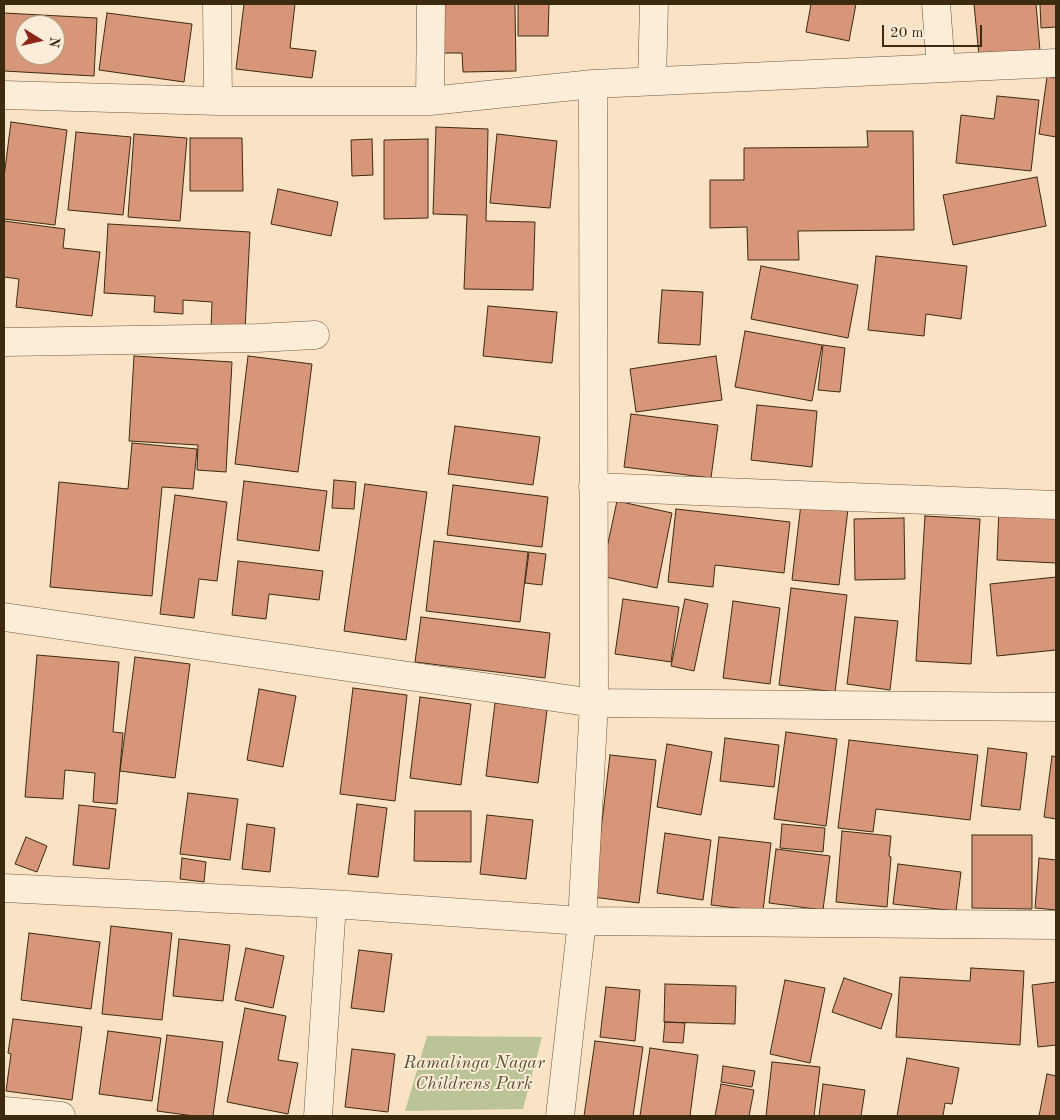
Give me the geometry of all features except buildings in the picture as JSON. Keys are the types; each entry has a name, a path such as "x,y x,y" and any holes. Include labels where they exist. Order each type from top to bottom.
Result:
{"street":[{"path":"217,4 218,101"},
{"path":"430,101 431,4"},
{"path":"652,81 654,4"},
{"path":"936,4 941,68"},
{"path":"4,96 218,101 430,101 593,84 1056,63"},
{"path":"560,1116 582,921 594,703 593,84"},
{"path":"4,342 257,338 316,335"},
{"path":"593,487 1056,506"},
{"path":"4,618 594,703 1056,707"},
{"path":"4,888 332,904 582,921 1056,924"},
{"path":"318,1116 332,904"},
{"path":"4,1111 62,1116"}],"green space":[{"name":"Ramalinga Nagar Childrens Park","path":"427,1036 542,1037 523,1109 405,1111"}]}
